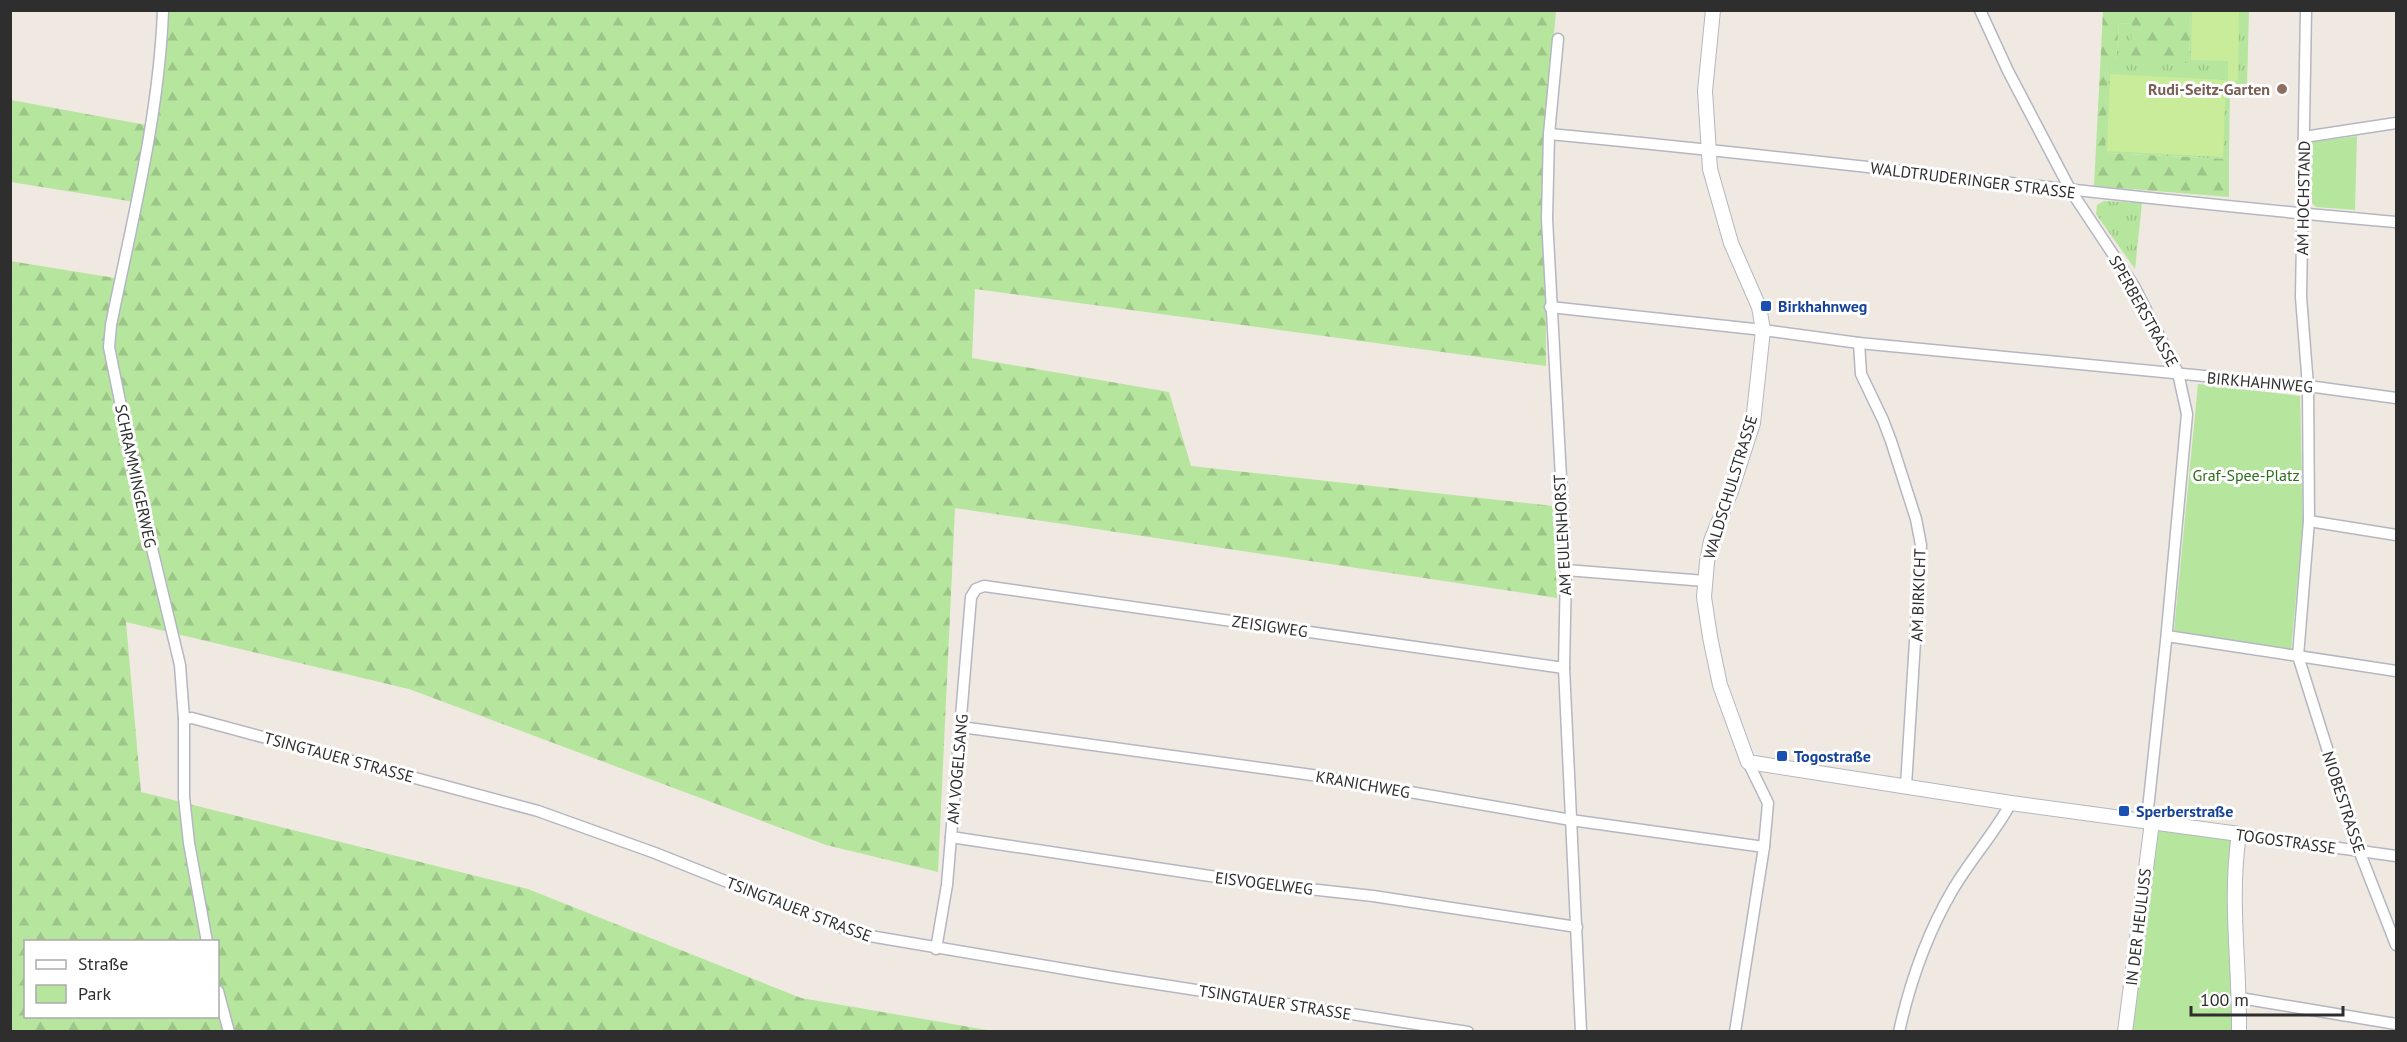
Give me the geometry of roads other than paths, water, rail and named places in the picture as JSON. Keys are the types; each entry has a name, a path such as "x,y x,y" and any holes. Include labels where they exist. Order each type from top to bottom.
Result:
{"street":[{"name":"SCHRAMMINGERWEG","path":"163,10 161,58 153,119 111,325 109,347 138,490 180,665 184,719 184,797 189,843 207,940"},
{"name":"WALDSCHULSTRASSE","path":"1713,10 1705,91 1708,148 1714,187 1731,243 1759,307 1763,330 1753,423 1731,491 1713,533 1705,581 1705,608 1716,670 1728,711 1768,804 1764,847 1735,1032"},
{"name":"SPERBERSTRASSE","path":"1980,10 2008,71 2071,191 2134,286 2178,373 2187,414 2167,636 2148,809 2152,822"},
{"name":"AM HOCHSTAND","path":"2306,10 2301,297 2307,386"},
{"name":"AM EULENHORST","path":"1558,39 1549,134 1546,219 1566,570 1564,668 1581,1032"},
{"path":"2304,137 2397,123"},
{"name":"WALDTRUDERINGER STRASSE","path":"1549,134 1708,148 2071,191 2397,222"},
{"name":"BIRKHAHNWEG","path":"1550,307 1763,330 1859,343 2307,386 2397,398"},
{"name":"AM BIRKICHT","path":"1859,343 1861,374 1887,430 1908,491 1921,544 1906,786"},
{"path":"2298,656 2309,520 2307,386"},
{"path":"2309,520 2397,536"},
{"path":"1566,570 1705,581"},
{"name":"ZEISIGWEG","path":"976,589 984,586 1564,668"},
{"name":"AM VOGELSANG","path":"936,948 947,885 971,597 976,589"},
{"path":"2167,636 2397,671"},
{"name":"NIOBESTRASSE","path":"2298,656 2360,853 2397,945"},
{"name":"TSINGTAUER STRASSE","path":"184,719 192,718 538,811 655,853 858,934 1468,1032"},
{"name":"KRANICHWEG","path":"961,728 1312,775 1571,820 1764,847"},
{"name":"TOGOSTRASSE","path":"1748,762 2011,803 2360,853 2397,856"},
{"path":"1899,1032 1914,975 1936,922 1953,889 1995,832 2011,803"},
{"name":"IN DER HEULUSS","path":"2125,1032 2152,822"},
{"path":"2239,834 2236,914 2240,998 2239,1032"},
{"name":"EISVOGELWEG","path":"951,837 1239,881 1384,898 1576,927"},
{"path":"219,995 229,1032"},
{"path":"2240,998 2397,1024"}],"place":[{"name":"Rudi-Seitz-Garten","path":"2282,89"},
{"name":"Birkhahnweg","path":"1766,306"},
{"name":"Togostraße","path":"1782,756"},
{"name":"Sperberstraße","path":"2124,811"}],"park label":[{"name":"Graf-Spee-Platz","path":"2246,475"}]}
